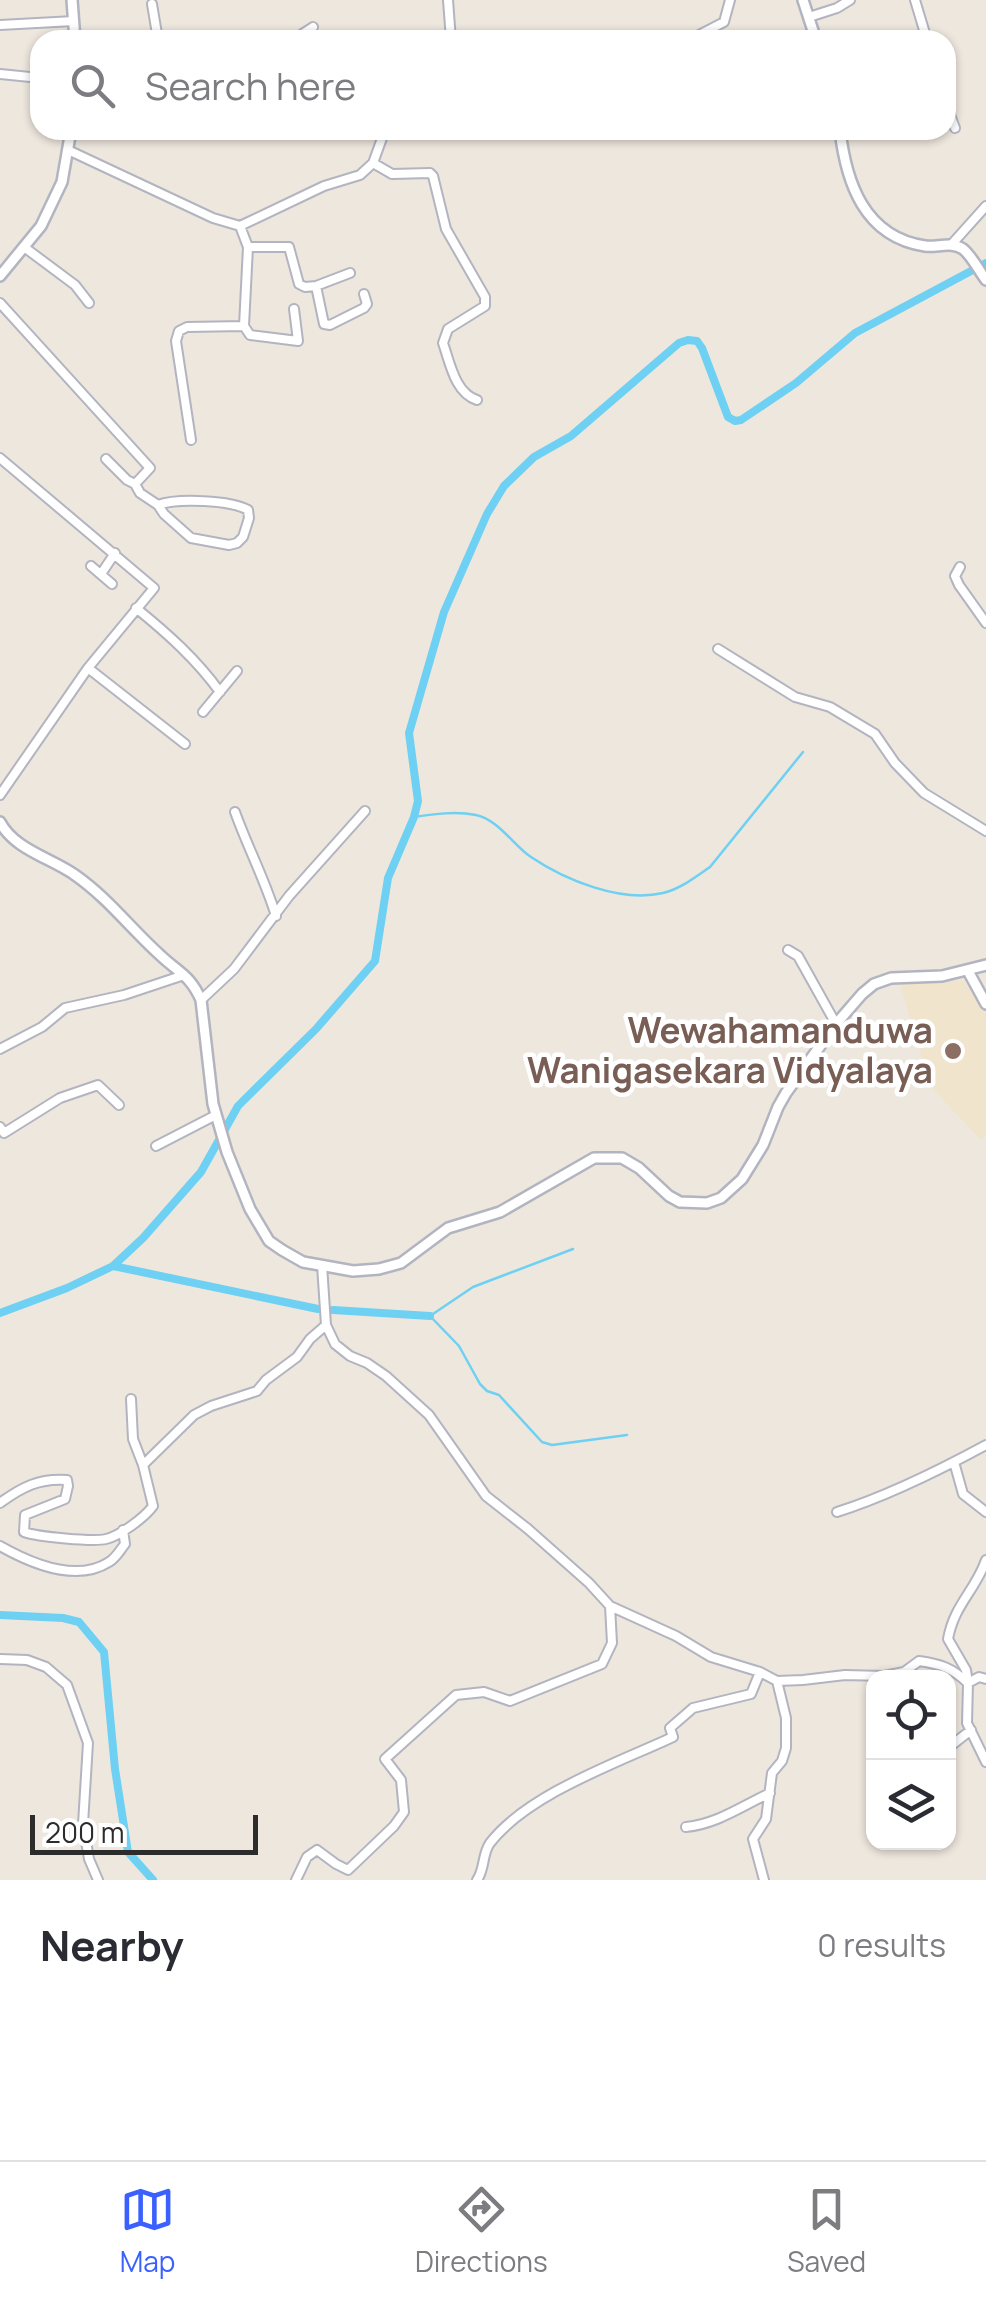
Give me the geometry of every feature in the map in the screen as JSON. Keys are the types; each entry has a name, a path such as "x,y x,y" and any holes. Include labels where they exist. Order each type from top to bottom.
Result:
{"street":[{"path":"72,0 74,30"},
{"path":"448,0 449,30"},
{"path":"710,30 724,22 730,0"},
{"path":"802,0 813,30"},
{"path":"808,17 850,0"},
{"path":"914,0 924,30"},
{"path":"152,4 156,30"},
{"path":"0,25 74,21"},
{"path":"308,30 313,27"},
{"path":"0,74 30,77"},
{"path":"0,276 41,226 62,182 70,140"},
{"path":"68,150 213,218 240,226 324,186 360,174 373,163 381,140"},
{"path":"842,140 853,190 875,221 901,240 962,248 986,280"},
{"path":"373,163 392,174 433,176 446,229 484,297 484,306 448,330 443,343 461,389 477,400"},
{"path":"951,245 986,206"},
{"path":"240,226 248,247 244,326 250,335 298,341 294,309"},
{"path":"24,247 75,285 89,303"},
{"path":"248,247 289,247 299,284 305,288 350,273"},
{"path":"316,286 324,324 330,325 364,308 364,294"},
{"path":"0,304 150,468 136,484"},
{"path":"191,440 176,340 180,331 187,327 244,326"},
{"path":"0,458 154,588 88,668 0,795"},
{"path":"106,459 191,538 238,543 248,518 248,510 242,506 192,502 158,505"},
{"path":"100,574 116,553"},
{"path":"91,566 112,584"},
{"path":"960,566 956,576 959,585 986,623"},
{"path":"136,608 180,643 220,692"},
{"path":"718,650 795,698 830,707 875,734 895,763 924,792 986,831"},
{"path":"88,668 185,744"},
{"path":"203,712 237,671"},
{"path":"202,1000 234,969 290,896 365,810"},
{"path":"235,812 276,916"},
{"path":"0,822 5,831 32,852 74,874 108,901 159,954 188,976 202,1000 212,1104 250,1209 270,1241 303,1262 353,1271 400,1263 448,1228 500,1212 594,1158 622,1158 680,1202 707,1203 720,1198 742,1179 763,1145 786,1093 862,994 891,978 942,976 986,965"},
{"path":"788,950 798,956 836,1024"},
{"path":"968,971 986,1004"},
{"path":"0,1050 42,1027 65,1008 124,995 184,975"},
{"path":"0,1127 4,1133 60,1098 98,1085 118,1105"},
{"path":"156,1146 216,1115"},
{"path":"322,1265 326,1325 335,1344 386,1376 428,1415 486,1496 610,1606 676,1636 710,1657 777,1681 884,1676 904,1672 919,1661 953,1669 968,1683"},
{"path":"143,1465 194,1416 211,1406 257,1391 297,1357 326,1325"},
{"path":"0,1503 25,1486 50,1479 67,1480 65,1499 25,1515 24,1532 108,1539 145,1517 154,1506 133,1439 131,1400"},
{"path":"837,1512 866,1503 986,1445"},
{"path":"954,1462 963,1494 986,1512"},
{"path":"0,1546 46,1567 78,1571 114,1558 125,1544 123,1530"},
{"path":"986,1560 978,1582 951,1621 948,1639 966,1670 967,1723 986,1762"},
{"path":"296,1880 306,1856 317,1850 348,1870 394,1826 404,1812 401,1780 386,1759 456,1695 484,1692 510,1701 602,1664 612,1642 610,1606"},
{"path":"0,1659 27,1660 46,1666 67,1686 88,1743 82,1824 98,1880"},
{"path":"478,1880 487,1847 514,1818 545,1797 674,1737 670,1728 694,1708 751,1694 760,1672"},
{"path":"968,1683 980,1677 986,1679"},
{"path":"764,1880 753,1840 766,1818 772,1774 782,1762 786,1748 786,1718 777,1681"},
{"path":"956,1742 971,1730"},
{"path":"686,1827 704,1825 770,1793"}],"shaded area":[{"name":"Wewahamanduwa Wanigasekara Vidyalaya","path":"963,980 986,1015 986,1134 981,1140 931,1087 900,985"}],"waterway":[{"path":"0,1313 113,1266 143,1238 201,1172 238,1106 316,1029 375,961 388,878 418,801 409,733 444,612 487,514 504,486 534,457 571,436 679,343 697,341 728,417 741,420 796,383 855,333 986,263"},
{"path":"414,817 476,815 499,827 524,852 560,874 612,892 663,893 682,886 710,867 803,752"},
{"path":"573,1249 473,1287 430,1316 459,1346 480,1384 499,1395 542,1442 552,1445 627,1435"},
{"path":"113,1266 318,1309"},
{"path":"333,1310 430,1316"},
{"path":"0,1615 79,1622 104,1652 115,1769 128,1852 153,1880"}],"place":[{"name":"Wewahamanduwa Wanigasekara Vidyalaya","path":"953,1051"}]}
